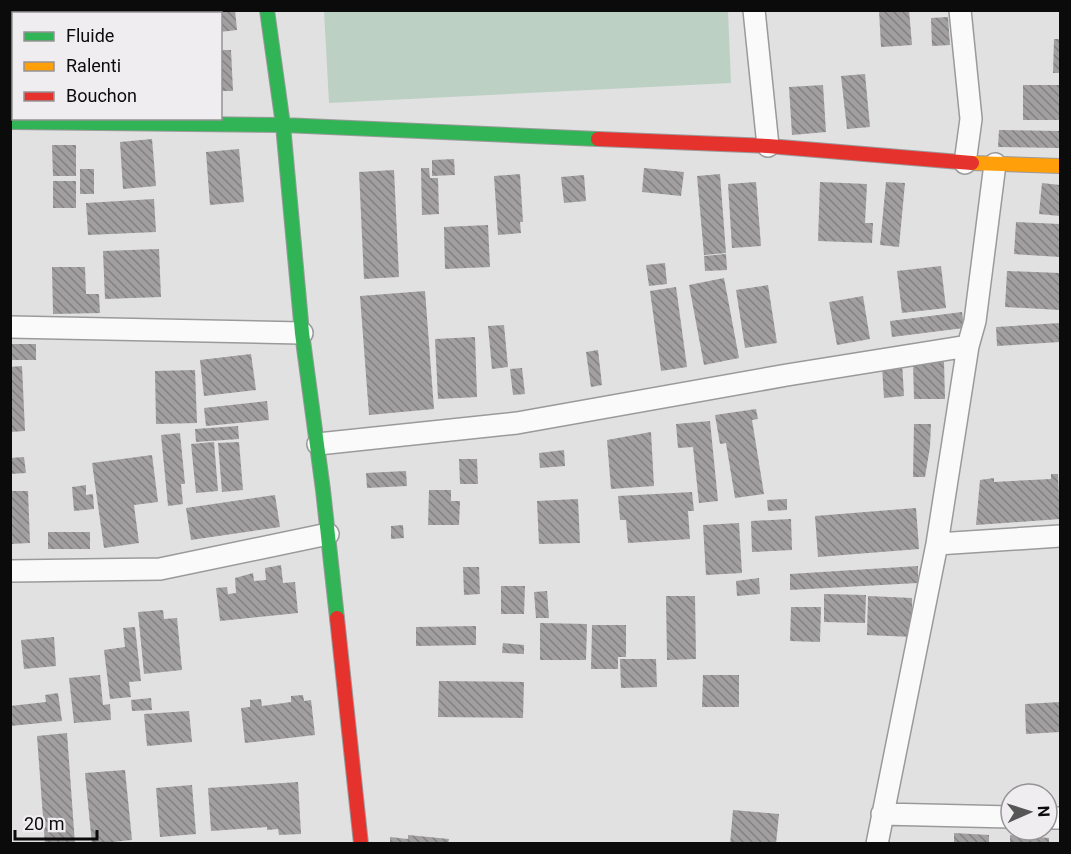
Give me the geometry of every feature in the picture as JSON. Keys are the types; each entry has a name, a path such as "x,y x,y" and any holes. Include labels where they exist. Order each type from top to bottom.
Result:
{"street":[{"path":"267,10 283,125 302,333 318,444 361,843"},
{"path":"754,10 768,146"},
{"path":"960,10 971,119 965,163"},
{"path":"10,122 283,125 768,146 965,163 1060,166"},
{"path":"876,843 938,544 968,346 975,321 995,164"},
{"path":"10,327 302,333"},
{"path":"318,444 517,423 787,375 968,346"},
{"path":"10,570 160,569 328,534"},
{"path":"938,544 1060,536"},
{"path":"882,813 999,817"}],"green space":[{"path":"324,11 728,11 731,83 329,103"}],"building":[{"path":"10,10 31,10 31,12 12,12 12,26 10,26"},
{"path":"156,10 235,10 237,30 222,32 222,12 156,12"},
{"path":"879,10 909,10 912,45 881,47"},
{"path":"948,17 950,45 932,46 931,18"},
{"path":"12,28 12,70 10,70 10,29"},
{"path":"1054,39 1060,39 1060,73 1053,73"},
{"path":"222,50 231,50 233,91 222,91"},
{"path":"865,74 870,127 847,129 841,76"},
{"path":"823,85 826,132 792,135 789,87"},
{"path":"1023,85 1060,85 1060,120 1023,120"},
{"path":"999,130 1060,131 1060,148 998,147"},
{"path":"152,139 156,186 123,189 120,142"},
{"path":"52,145 76,145 76,176 53,176"},
{"path":"239,149 244,202 210,205 206,152"},
{"path":"454,159 455,175 432,176 432,160"},
{"path":"421,168 429,168 430,178 438,178 439,214 422,215"},
{"path":"644,168 684,172 681,196 642,192"},
{"path":"80,169 94,169 94,194 80,194"},
{"path":"394,170 399,277 364,279 359,172"},
{"path":"520,174 523,222 520,222 521,233 498,235 494,176"},
{"path":"720,174 726,253 704,255 697,176"},
{"path":"584,175 586,201 564,203 561,177"},
{"path":"53,181 76,181 76,208 53,208"},
{"path":"756,182 761,246 732,248 728,184"},
{"path":"820,182 867,184 865,223 873,223 872,243 818,241"},
{"path":"886,182 905,183 899,247 880,245"},
{"path":"1042,183 1060,185 1060,216 1039,214"},
{"path":"154,199 156,232 88,235 86,203"},
{"path":"1016,222 1060,224 1060,257 1014,254"},
{"path":"488,225 490,267 445,269 444,227"},
{"path":"159,249 161,297 105,299 103,251"},
{"path":"726,254 727,270 705,271 704,256"},
{"path":"665,263 667,284 649,286 646,265"},
{"path":"941,266 946,308 902,313 897,271"},
{"path":"52,267 85,267 86,294 99,294 100,313 53,314"},
{"path":"1007,271 1060,273 1060,310 1005,307"},
{"path":"724,278 739,358 704,365 689,285"},
{"path":"768,285 777,343 745,348 736,290"},
{"path":"676,287 687,367 661,371 650,291"},
{"path":"425,291 434,409 369,415 360,296"},
{"path":"863,296 870,339 837,345 829,302"},
{"path":"962,312 964,328 892,337 890,321"},
{"path":"1060,323 1060,342 997,346 996,327"},
{"path":"504,325 508,367 492,369 488,326"},
{"path":"475,337 477,397 438,399 435,339"},
{"path":"10,344 36,344 36,360 10,360"},
{"path":"598,350 602,385 591,387 586,352"},
{"path":"251,354 256,390 204,396 200,360"},
{"path":"902,362 904,396 884,398 882,367"},
{"path":"913,362 944,362 945,399 914,399"},
{"path":"22,366 25,431 10,432 10,367"},
{"path":"522,368 525,394 513,395 510,369"},
{"path":"195,370 197,423 156,424 155,371"},
{"path":"267,401 269,420 206,426 204,408"},
{"path":"756,409 758,419 752,420 764,494 735,498 726,443 720,444 715,415"},
{"path":"710,421 718,501 699,503 693,447 678,448 676,424"},
{"path":"914,424 931,424 925,477 913,477"},
{"path":"238,426 239,439 196,442 195,429"},
{"path":"651,432 654,486 611,489 607,440"},
{"path":"180,433 185,484 181,484 183,504 168,506 161,435"},
{"path":"214,442 218,491 196,493 191,444"},
{"path":"239,442 243,490 222,492 218,443"},
{"path":"564,450 565,466 540,468 539,453"},
{"path":"152,455 158,502 134,505 139,543 104,548 92,463"},
{"path":"24,457 26,473 10,474 10,458"},
{"path":"459,459 477,459 478,484 460,484"},
{"path":"406,471 407,486 367,488 366,473"},
{"path":"1051,474 1058,474 1060,519 976,525 980,480 994,478 994,482 1051,479"},
{"path":"86,485 86,495 93,494 94,509 74,511 72,487"},
{"path":"429,490 451,490 451,501 460,501 459,525 428,525"},
{"path":"10,491 28,491 30,543 10,544"},
{"path":"692,492 694,511 688,511 690,539 628,543 626,520 620,520 618,496"},
{"path":"275,495 280,527 191,540 186,508"},
{"path":"578,499 580,543 539,544 537,501"},
{"path":"787,499 787,510 768,511 767,500"},
{"path":"916,508 919,549 818,557 815,516"},
{"path":"791,519 792,550 752,552 751,521"},
{"path":"739,523 742,573 706,575 703,525"},
{"path":"403,525 404,538 391,539 391,526"},
{"path":"48,532 90,532 90,549 48,549"},
{"path":"281,565 283,583 295,582 298,613 220,621 216,588 227,587 228,594 236,593 235,578 253,573 254,581 266,580 265,568"},
{"path":"918,566 918,583 790,590 790,574"},
{"path":"463,567 479,567 480,594 464,595"},
{"path":"759,578 760,594 737,596 736,581"},
{"path":"501,586 525,586 524,614 501,614"},
{"path":"547,591 549,618 536,618 534,592"},
{"path":"824,594 866,595 865,623 824,622"},
{"path":"666,596 695,596 696,659 667,660"},
{"path":"868,596 912,598 912,637 867,635"},
{"path":"791,607 821,607 820,642 790,641"},
{"path":"163,610 164,619 177,618 182,670 144,674 138,612"},
{"path":"540,623 587,624 586,660 540,660"},
{"path":"592,625 626,625 626,657 618,657 618,669 591,669"},
{"path":"476,626 476,645 416,646 416,627"},
{"path":"135,627 141,681 129,682 131,697 110,699 104,650 125,647 123,628"},
{"path":"54,637 56,666 24,669 21,640"},
{"path":"503,643 524,645 524,654 502,653"},
{"path":"620,659 656,659 657,687 621,688"},
{"path":"100,675 103,705 110,704 111,720 74,723 69,678"},
{"path":"703,675 739,675 739,707 702,707"},
{"path":"439,681 524,682 523,718 438,717"},
{"path":"58,693 62,721 10,726 10,706 46,702 45,695"},
{"path":"303,695 304,701 311,700 315,735 245,743 241,708 250,707 250,700 261,699 262,706 291,702 291,696"},
{"path":"151,698 152,710 132,711 131,700"},
{"path":"1060,702 1060,732 1026,734 1025,704"},
{"path":"189,711 192,742 147,746 144,714"},
{"path":"67,733 75,844 45,844 37,736"},
{"path":"125,770 132,840 92,844 85,773"},
{"path":"298,782 301,834 279,835 278,829 267,830 267,827 211,831 208,788"},
{"path":"192,785 196,834 160,837 156,788"},
{"path":"733,810 779,814 776,844 730,844"},
{"path":"954,833 989,835 989,844 954,844"},
{"path":"408,835 449,839 448,844 390,844 390,837 408,839"},
{"path":"1010,842 1049,842 1049,844 1010,844"}],"traffic: fast":[{"path":"267,10 283,125 302,333 337,618"},
{"path":"10,122 283,125 598,139"}],"traffic: slow":[{"path":"972,163 1060,166"}],"traffic: jam":[{"path":"598,139 768,146 972,163"},
{"path":"337,618 361,844"}]}
